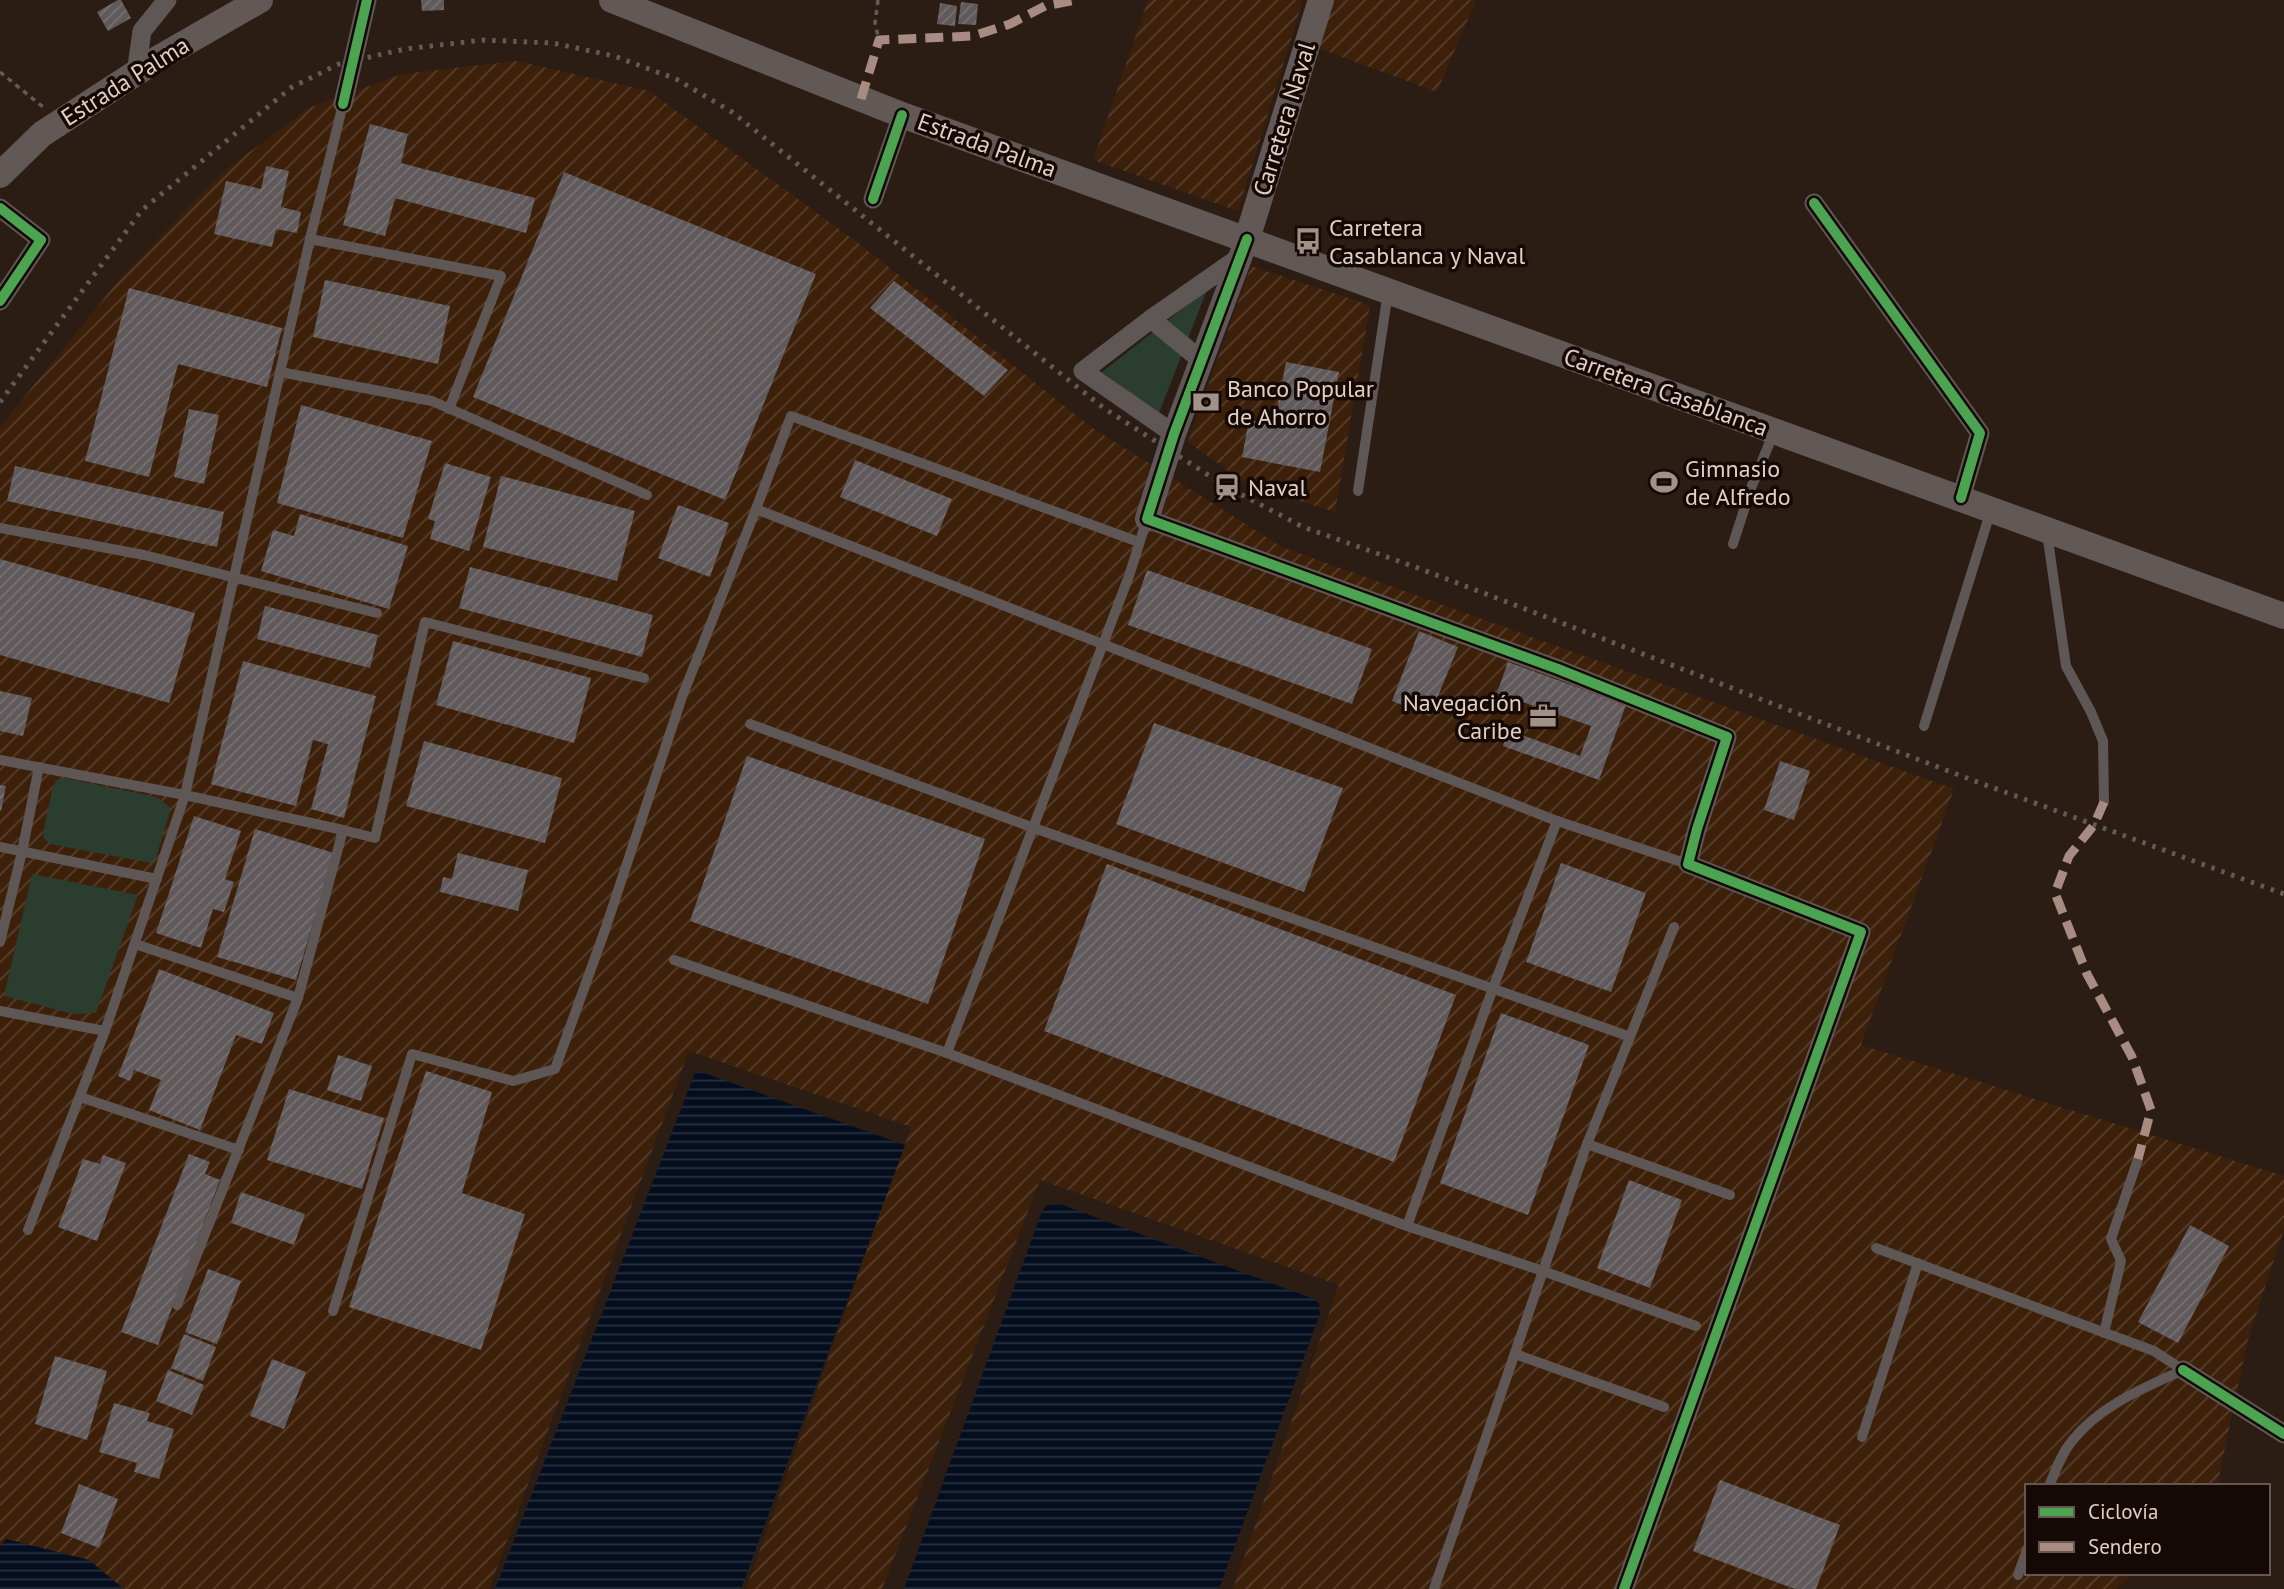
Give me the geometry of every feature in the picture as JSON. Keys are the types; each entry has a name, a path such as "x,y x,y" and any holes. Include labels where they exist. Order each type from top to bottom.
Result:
{"main road":[{"name":"Estrada Palma","path":"0,175 41,134 136,73 260,0"},
{"name":"Estrada Palma","path":"612,0 657,13 902,115 1243,248"},
{"name":"Carretera Naval","path":"1243,248 1321,0"},
{"name":"Carretera Casablanca","path":"1243,248 1388,291 2284,616"}],"street":[{"path":"136,73 142,31 167,0"},
{"path":"343,104 367,0"},
{"path":"873,199 902,115"},
{"path":"1814,203 1980,433 1961,498"},
{"path":"0,208 41,240 0,302"},
{"path":"1174,434 1083,371 1243,248"},
{"path":"1243,248 1174,434 1143,531 1558,669 1727,737 1697,829 1689,864 1861,932 1624,1589"},
{"path":"1151,319 1202,361"},
{"path":"2183,1370 2284,1434"}],"lane":[{"path":"28,1230 106,1031 184,795 343,104"},
{"path":"310,239 500,276 449,408"},
{"path":"1358,491 1388,291"},
{"path":"280,372 432,401 647,495"},
{"path":"333,1311 412,1054 513,1081 555,1069 605,930 682,697 791,416 1143,531 1129,576 947,1053"},
{"path":"1733,544 1751,488 1774,432"},
{"path":"755,509 1557,821 1689,864"},
{"path":"1924,726 1992,509"},
{"path":"0,528 144,555 377,613"},
{"path":"2047,530 2066,666 2103,741 2104,802"},
{"path":"0,760 184,795 375,838 425,622 644,678"},
{"path":"750,724 1034,828 1628,1036"},
{"path":"0,942 22,852 38,767"},
{"path":"1407,1226 1557,821"},
{"path":"177,1305 298,999 343,830"},
{"path":"0,847 157,879"},
{"path":"1434,1589 1587,1144 1628,1036 1674,927"},
{"path":"135,944 298,999"},
{"path":"674,960 947,1053 1407,1226 1696,1326"},
{"path":"0,1011 106,1031"},
{"path":"80,1097 239,1150"},
{"path":"1587,1144 1730,1195"},
{"path":"2104,1332 2121,1261 2111,1239 2138,1158"},
{"path":"1876,1248 2154,1351 2183,1370"},
{"path":"1862,1437 1918,1263"},
{"path":"1515,1353 1664,1407"},
{"path":"2050,1484 2072,1440 2097,1416 2183,1370"},
{"path":"2018,1575 2025,1556"}],"path":[{"path":"878,0 874,23 879,40"},
{"path":"0,72 60,122"}],"shaded area":[{"path":"1148,0 1303,0 1238,211 1093,160"},
{"path":"1331,0 1476,0 1437,92 1315,47"},
{"path":"517,61 649,91 857,242 1091,427 1282,547 1954,789 1861,1045 2284,1176 2284,1229 2247,1343 2217,1484 2025,1484 2025,1575 2132,1575 2116,1589 1233,1589 1339,1285 1040,1180 882,1589 746,1589 911,1127 689,1051 489,1589 124,1589 88,1560 6,1539 0,1546 0,427 123,275 224,171 309,108 402,74"},
{"path":"1251,266 1370,305 1335,512 1250,486 1188,442"}],"green space":[{"path":"1207,290 1159,413 1102,372"},
{"path":"65,778 157,797 171,808 156,858 151,863 50,844 44,839 53,786 57,780"},
{"path":"32,874 138,895 96,1013 73,1014 4,996"}],"water":[{"path":"696,1070 905,1145 741,1589 495,1589"},
{"path":"1060,1204 1314,1299 1319,1304 1320,1314 1219,1589 904,1589 1042,1211 1047,1205"},
{"path":"6,1539 89,1560 124,1589 0,1589 0,1546"}],"building":[{"path":"121,0 131,18 108,31 97,12"},
{"path":"421,0 444,0 444,10 422,11"},
{"path":"961,2 978,4 976,25 958,24"},
{"path":"940,3 957,6 955,26 937,24"},
{"path":"370,124 408,134 401,163 535,198 526,233 395,198 385,236 343,225"},
{"path":"266,166 289,171 281,207 301,212 297,233 276,229 272,247 214,234 226,181 261,189"},
{"path":"564,172 816,274 725,500 473,397"},
{"path":"325,280 450,306 438,364 313,337"},
{"path":"894,281 1008,370 984,396 870,308"},
{"path":"129,288 282,328 267,387 178,364 149,477 85,461"},
{"path":"1286,362 1339,372 1320,472 1242,457 1249,420 1274,425"},
{"path":"301,405 432,441 403,538 277,503"},
{"path":"189,409 219,415 204,484 174,477"},
{"path":"855,460 952,499 937,536 840,497"},
{"path":"445,463 491,477 469,551 430,539 435,521 428,519"},
{"path":"15,466 224,512 217,547 7,501"},
{"path":"501,476 635,511 617,581 483,547"},
{"path":"678,505 729,523 710,577 658,558"},
{"path":"300,514 408,546 389,609 261,571 273,530 294,536"},
{"path":"0,559 195,613 169,703 0,655"},
{"path":"470,567 653,615 642,657 459,608"},
{"path":"1147,570 1372,649 1352,704 1128,625"},
{"path":"265,606 378,635 370,668 257,639"},
{"path":"1419,631 1458,647 1430,716 1392,701"},
{"path":"453,641 591,678 574,743 436,705"},
{"path":"243,661 376,696 344,818 311,809 328,744 313,740 296,806 211,784"},
{"path":"1508,662 1626,705 1599,780 1503,746 1508,730 1580,756 1591,726 1497,693"},
{"path":"0,691 32,698 23,736 0,731"},
{"path":"1154,723 1343,788 1304,892 1116,824"},
{"path":"424,741 562,778 545,843 406,806"},
{"path":"747,756 985,839 928,1004 690,921"},
{"path":"1780,761 1810,771 1794,820 1764,810"},
{"path":"0,785 6,786 1,811 0,811"},
{"path":"194,816 241,831 225,879 234,882 224,912 213,909 201,948 156,933"},
{"path":"255,829 334,853 296,980 217,957"},
{"path":"458,853 528,870 518,911 440,892 443,877 452,879"},
{"path":"1561,863 1646,893 1611,992 1526,962"},
{"path":"1107,864 1456,995 1394,1162 1044,1031"},
{"path":"159,969 274,1013 262,1044 236,1035 200,1130 149,1110 161,1080 134,1070 130,1081 118,1076"},
{"path":"1501,1013 1589,1045 1528,1215 1440,1183"},
{"path":"338,1055 372,1066 361,1101 327,1090"},
{"path":"426,1071 492,1092 462,1193 525,1214 481,1350 349,1307"},
{"path":"289,1089 384,1118 362,1189 267,1160"},
{"path":"189,1154 210,1162 205,1174 220,1180 158,1345 121,1332"},
{"path":"103,1155 126,1163 97,1241 58,1227 83,1159 100,1164"},
{"path":"1629,1180 1682,1200 1650,1288 1597,1268"},
{"path":"241,1192 305,1214 294,1245 231,1223"},
{"path":"2190,1225 2229,1246 2178,1343 2138,1322"},
{"path":"208,1269 241,1281 217,1344 185,1332"},
{"path":"184,1334 216,1347 203,1381 171,1368"},
{"path":"55,1356 107,1371 87,1440 35,1424"},
{"path":"272,1359 306,1372 284,1429 250,1416"},
{"path":"168,1370 204,1385 192,1415 156,1401"},
{"path":"114,1403 150,1413 147,1421 174,1429 159,1479 134,1472 137,1463 99,1452"},
{"path":"1720,1480 1840,1525 1816,1589 1795,1589 1693,1551"},
{"path":"79,1484 118,1499 99,1548 61,1533"}],"railway":[{"path":"0,402 142,210 292,87 339,64 405,49 483,40 553,43 614,56 676,79 732,112 1105,409 1227,487 1303,527 1418,568 1972,780 2284,894"}],"marked path":[{"path":"861,99 879,40 973,36 1010,24 1045,6 1076,0"},
{"path":"2104,802 2094,825 2069,856 2055,893 2087,974 2132,1057 2151,1110 2138,1159"}],"cycle path":[{"path":"343,104 367,0"},
{"path":"873,199 902,115"},
{"path":"1814,203 1980,433 1961,498"},
{"path":"0,208 41,240 0,301"},
{"path":"1247,239 1174,434 1147,519 1558,669 1727,737 1688,864 1861,932 1624,1589"},
{"path":"2183,1370 2284,1434"}],"place":[{"name":"Carretera Casablanca y Naval","path":"1308,241"},
{"name":"Banco Popular de Ahorro","path":"1206,402"},
{"name":"Gimnasio de Alfredo","path":"1664,482"},
{"name":"Naval","path":"1227,487"},
{"name":"Navegación Caribe","path":"1543,716"}]}
